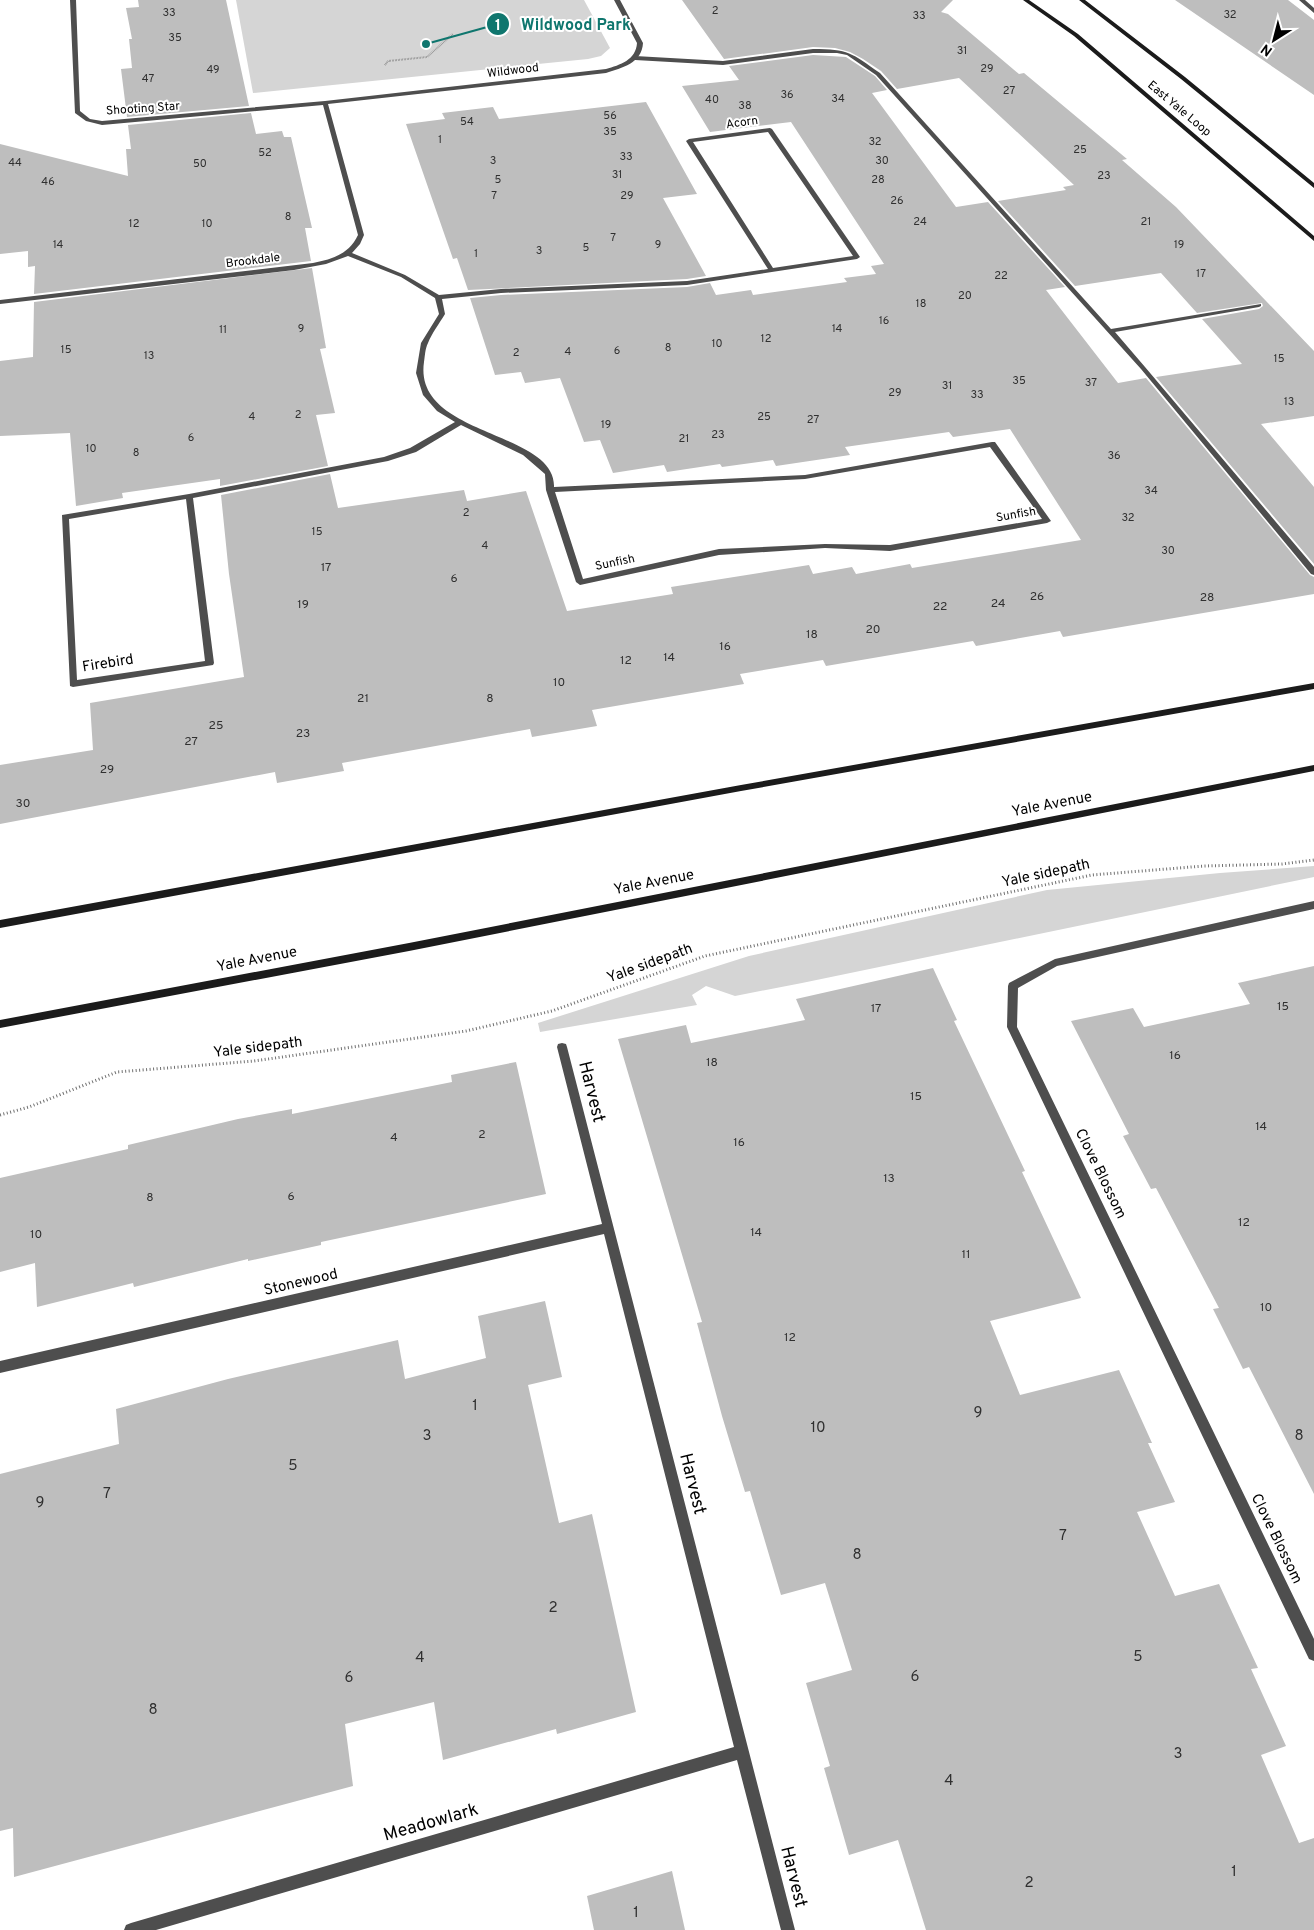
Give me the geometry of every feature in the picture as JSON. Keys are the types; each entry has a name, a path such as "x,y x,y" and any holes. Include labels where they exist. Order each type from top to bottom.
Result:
{"main road":[{"name":"East Yale Loop","path":"1026,0 1076,36 1314,239"},
{"name":"East Yale Loop","path":"1082,0 1183,78 1314,186"},
{"path":"0,924 741,788 1314,686"},
{"name":"Yale Avenue","path":"0,1024 428,943 1314,768"}],"street":[{"name":"Shooting Star","path":"72,0 77,112 88,120 102,123 125,123 325,103"},
{"path":"617,0 640,44 640,50 634,58"},
{"path":"1302,0 1314,10"},
{"path":"634,58 723,63 813,51 837,51 849,54 878,74 1110,331 1314,572"},
{"name":"Wildwood","path":"325,103 606,72 634,58"},
{"path":"325,103 361,235 358,245 349,254 404,276 438,297"},
{"name":"Acorn","path":"438,297 501,291 686,283 857,257 770,130 689,141 772,269"},
{"name":"Brookdale","path":"0,302 294,268 326,262 349,254"},
{"name":"Sunfish","path":"438,297 442,314 423,347 418,375 423,388 441,412 459,423 532,456 549,474 550,490 580,582 719,552 825,546 890,548 1047,520 992,444 805,477 550,490"},
{"path":"1110,331 1259,305"},
{"name":"Firebird","path":"189,496 210,663 73,684 65,517 385,459 413,450 459,423"},
{"name":"Clove Blossom","path":"1314,905 1056,963 1013,986 1012,1027 1314,1654"},
{"name":"Harvest","path":"562,1047 788,1930"},
{"name":"Stonewood","path":"0,1367 608,1228"},
{"name":"Meadowlark","path":"130,1930 743,1751"}],"path":[{"path":"383,67 388,61 427,56 453,34"},
{"name":"Yale sidepath","path":"0,1115 29,1107 116,1072 254,1061 466,1031 552,1011 705,956 1092,875 1204,866 1282,864 1314,860"}],"shaded area":[{"path":"236,0 584,0 610,48 601,56 588,59 253,93"},
{"path":"1314,866 1314,877 802,983 735,996 706,986 692,995 697,1005 540,1032 538,1023 749,956 1047,890"}],"building":[{"path":"138,0 226,0 249,106 127,117 121,69 132,68 129,39 132,39 126,8 139,7"},
{"path":"682,0 953,0 941,12 948,14 1019,74 1024,73 1127,159 1122,160 1176,207 1314,351 1314,416 1261,424 1314,487 1314,564 1156,377 1242,364 1202,319 1259,309 1263,306 1262,303 1197,313 1161,273 1075,286 998,201 1066,190 1063,187 1074,185 959,78 897,89 881,71 863,59 850,52 835,48 813,47 724,59"},
{"path":"1175,0 1288,0 1314,20 1314,95"},
{"path":"813,55 846,57 875,76 887,90 872,93 956,207 988,202 1065,287 1046,290 1118,383 1146,378 1310,575 1314,577 1314,594 1063,637 1060,631 976,646 973,641 826,666 823,660 740,674 744,684 592,710 597,726 532,737 530,729 342,763 344,771 277,783 275,772 0,824 0,765 93,750 90,703 244,677 229,574 221,495 330,474 338,508 464,490 467,501 526,491 567,611 673,594 671,587 809,565 813,574 852,567 856,574 910,564 912,568 1081,540 1010,429 953,437 949,432 845,447 850,455 776,466 773,460 722,467 720,464 667,472 664,465 613,473 600,440 584,442 560,378 525,383 521,372 495,375 470,298 687,287 710,283 716,295 751,290 753,295 847,282 844,278 876,274 871,266 884,264 791,122 710,132 682,86 739,80 729,66"},
{"path":"646,102 697,194 663,198 706,276 687,279 468,290 457,258 453,259 406,124 445,119 442,113 493,107 499,119"},
{"path":"251,113 256,134 282,131 284,137 291,137 312,228 305,228 311,261 34,294 35,266 28,267 28,251 0,254 0,144 128,176 126,149 131,149 128,125"},
{"path":"312,268 326,348 320,349 335,413 316,415 328,466 220,486 220,479 122,493 123,498 76,506 70,433 0,436 0,361 33,357 34,302"},
{"path":"1314,966 1314,1494 1249,1367 1243,1369 1213,1309 1219,1308 1156,1188 1151,1189 1123,1136 1129,1134 1071,1021 1133,1008 1144,1027 1250,1004 1238,983"},
{"path":"933,968 957,1020 954,1021 1025,1171 1022,1172 1081,1298 990,1321 1020,1395 1119,1370 1152,1443 1148,1443 1175,1502 1137,1512 1175,1596 1219,1584 1258,1668 1251,1669 1286,1746 1261,1755 1299,1843 1314,1838 1314,1930 926,1930 898,1840 849,1855 824,1768 830,1766 806,1683 852,1670 825,1583 781,1595 750,1491 745,1492 722,1416 697,1323 702,1322 618,1039 686,1025 691,1043 805,1020 796,999"},
{"path":"516,1062 546,1194 321,1242 321,1245 248,1261 248,1259 134,1287 133,1283 37,1307 35,1263 0,1272 0,1178 128,1149 128,1145 238,1119 292,1109 292,1114 452,1082 451,1075"},
{"path":"545,1301 562,1377 528,1385 559,1523 592,1514 636,1712 557,1734 556,1729 443,1760 434,1702 345,1724 353,1786 14,1877 13,1828 0,1831 0,1474 119,1444 116,1409 228,1379 398,1340 405,1379 486,1358 478,1316"},
{"path":"672,1871 685,1930 594,1930 587,1896"}],"place":[{"name":"Wildwood Park","path":"426,44"}]}
